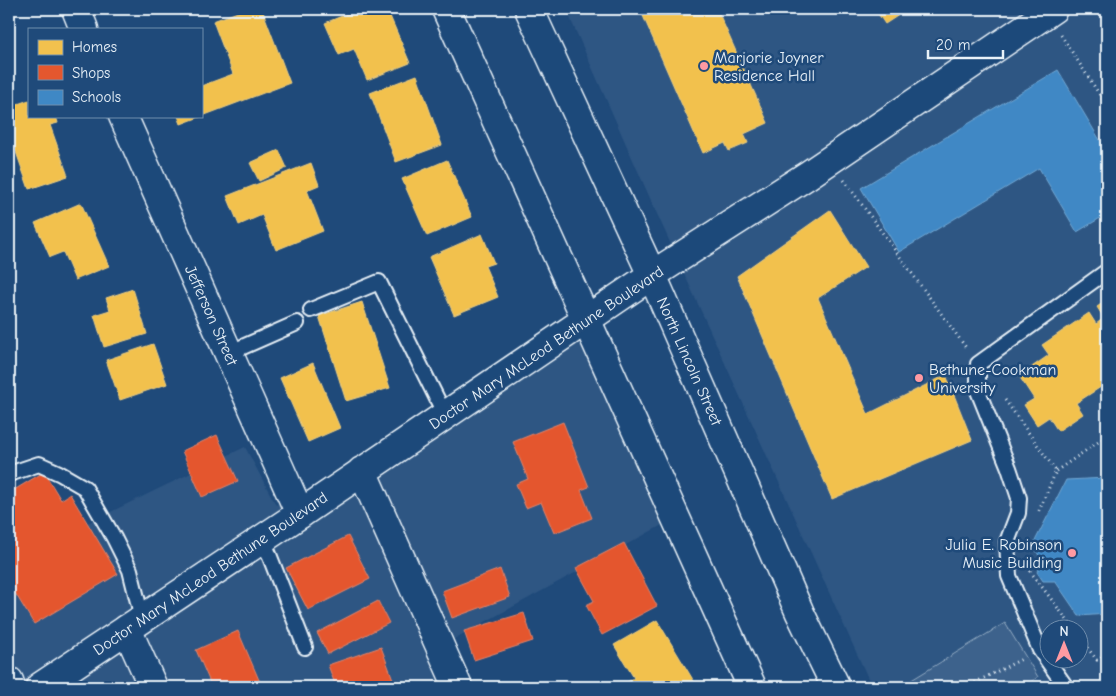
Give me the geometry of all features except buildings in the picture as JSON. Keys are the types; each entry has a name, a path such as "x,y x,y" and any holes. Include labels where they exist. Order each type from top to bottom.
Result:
{"street":[{"path":"76,9 84,28"},
{"path":"446,9 752,687"},
{"name":"North Lincoln Street","path":"529,9 652,275 796,604 836,687"},
{"name":"Doctor Mary McLeod Bethune Boulevard","path":"40,687 263,539 652,275 808,176 1039,13"},
{"name":"Jefferson Street","path":"124,118 300,514"},
{"path":"362,471 458,687"},
{"path":"134,624 153,687"},
{"path":"9,681 12,687"}],"lane":[{"path":"1038,645 1009,576 1007,542 1018,513 1019,498 978,391 978,364 1107,271"},
{"path":"311,310 379,282 445,415"},
{"path":"229,353 297,323"},
{"path":"9,474 39,464 59,472 85,488 130,570 134,624"},
{"path":"263,539 305,647"},
{"path":"1053,668 1066,687"}],"path":[{"path":"1039,13 1107,106"},
{"path":"1100,96 1107,91"},
{"path":"1056,471 1107,436"},
{"path":"1088,649 1097,660 1107,653"},
{"path":"966,687 1038,651"}],"shaded area":[{"name":"Bethune-Cookman University","path":"566,9 1107,9 1107,687 872,687"},
{"path":"582,340 664,524 452,640 379,476"},
{"path":"245,447 276,505 280,503 283,509 23,682 9,650 9,561"},
{"path":"357,491 444,687 168,687 144,635 317,521"},
{"path":"1005,623 1038,677 1023,687 900,687"},
{"path":"122,649 139,687 66,687"}],"place":[{"name":"Marjorie Joyner Residence Hall","path":"704,66"},
{"name":"Bethune-Cookman University","path":"919,378"},
{"name":"Julia E. Robinson Music Building","path":"1072,553"}]}
